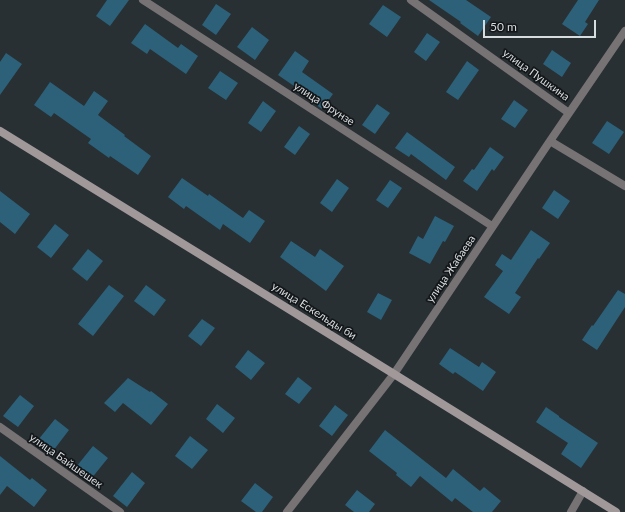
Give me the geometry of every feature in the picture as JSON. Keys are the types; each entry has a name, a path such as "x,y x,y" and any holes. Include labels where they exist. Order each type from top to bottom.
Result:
{"street":[{"name":"улица Фрунзе","path":"143,0 492,226"},
{"name":"улица Пушкина","path":"411,0 569,113"},
{"name":"улица Жабаева","path":"287,512 394,374 492,226 625,31"},
{"name":"улица Ескельды би","path":"0,131 616,512"},
{"path":"550,141 625,186"},
{"name":"улица Байшешек","path":"0,427 120,512"},
{"path":"571,512 582,491"}],"building":[{"path":"107,0 129,0 110,26 96,16"},
{"path":"429,0 466,0 491,17 478,36 460,23 461,22"},
{"path":"578,0 599,0 585,22 588,24 580,36 562,24"},
{"path":"216,4 231,14 216,35 202,25"},
{"path":"383,5 401,17 387,37 369,24"},
{"path":"145,24 178,48 181,44 198,56 186,74 150,49 147,54 131,43"},
{"path":"252,27 269,40 255,60 237,47"},
{"path":"427,33 440,42 426,61 414,52"},
{"path":"552,50 571,63 562,77 543,64"},
{"path":"295,51 309,61 302,72 333,94 322,109 308,99 310,97 278,75"},
{"path":"6,53 22,64 0,95 0,62"},
{"path":"467,61 479,70 458,100 446,92"},
{"path":"220,71 238,83 226,100 208,88"},
{"path":"50,82 84,106 94,91 108,101 98,115 151,156 138,175 110,156 109,158 88,143 91,139 54,113 51,117 34,105"},
{"path":"514,100 528,110 515,128 501,119"},
{"path":"263,101 276,111 261,132 248,123"},
{"path":"377,104 390,113 375,134 362,125"},
{"path":"607,121 624,132 609,154 592,143"},
{"path":"299,126 310,134 295,155 284,147"},
{"path":"407,132 455,167 446,180 411,154 409,157 395,148"},
{"path":"490,147 504,157 494,171 492,169 477,191 463,181 472,169 474,170"},
{"path":"182,178 208,196 209,194 243,218 249,210 265,221 250,243 223,224 220,230 186,206 184,209 168,197"},
{"path":"337,179 349,188 332,212 320,203"},
{"path":"390,180 402,188 388,208 376,200"},
{"path":"554,190 570,201 558,219 542,208"},
{"path":"0,191 30,214 15,234 0,222"},
{"path":"435,216 454,226 445,242 443,241 430,264 409,253 418,236 423,239"},
{"path":"55,224 69,235 51,258 37,247"},
{"path":"531,230 550,243 539,259 538,258 515,293 521,297 509,314 484,297 503,271 495,265 502,254 511,260"},
{"path":"291,241 315,257 320,249 344,266 326,291 280,257"},
{"path":"88,249 103,261 87,281 72,269"},
{"path":"109,285 124,296 93,336 78,324"},
{"path":"146,285 166,300 154,316 134,301"},
{"path":"618,290 625,294 625,307 597,350 582,340"},
{"path":"378,293 392,300 381,320 367,312"},
{"path":"202,319 215,328 201,346 188,336"},
{"path":"450,348 479,367 482,362 496,372 483,391 455,372 453,374 439,364"},
{"path":"248,350 265,363 251,380 235,367"},
{"path":"298,377 312,388 299,404 285,394"},
{"path":"128,378 150,392 151,391 168,404 151,425 123,403 115,412 104,403"},
{"path":"20,395 34,406 18,427 3,416"},
{"path":"217,404 235,418 223,433 206,419"},
{"path":"335,405 348,415 332,436 319,426"},
{"path":"546,407 598,443 581,468 561,454 568,443 536,422"},
{"path":"55,419 69,430 53,451 38,440"},
{"path":"385,430 446,478 453,469 480,491 484,487 501,501 492,512 473,512 455,498 452,502 420,476 411,487 396,475 397,473 369,451"},
{"path":"190,436 208,450 192,469 175,456"},
{"path":"93,446 108,458 91,479 76,467"},
{"path":"0,456 30,480 32,478 47,490 34,507 7,486 0,495"},
{"path":"132,472 145,483 127,507 113,496"},
{"path":"255,483 273,497 262,512 256,512 241,501"},
{"path":"357,490 375,504 369,512 354,512 345,505"}]}
